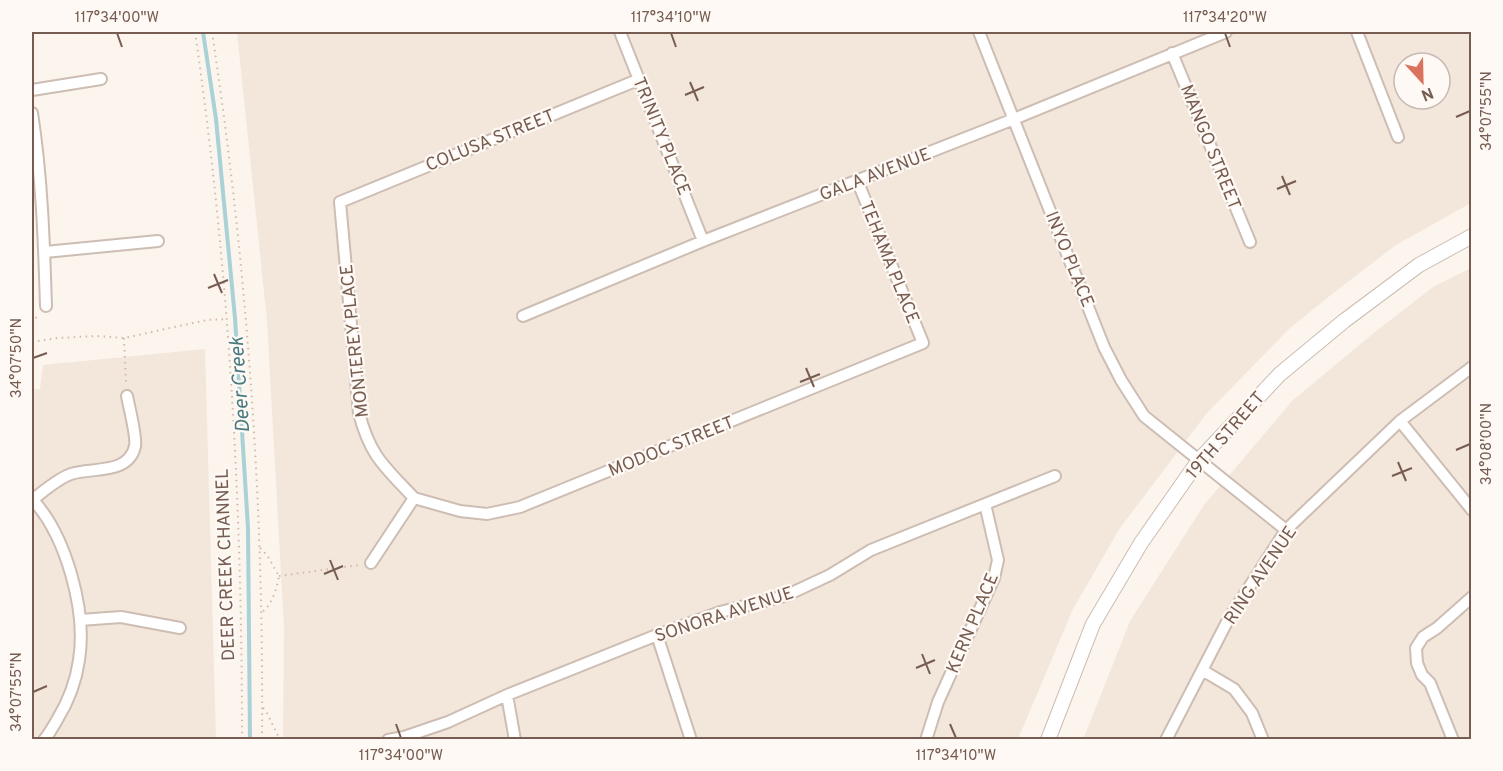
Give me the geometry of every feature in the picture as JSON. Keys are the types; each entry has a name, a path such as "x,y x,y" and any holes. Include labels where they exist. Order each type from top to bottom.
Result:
{"street":[{"name":"TRINITY PLACE","path":"620,32 704,241"},
{"name":"INYO PLACE","path":"979,32 1104,346 1121,380 1144,416 1286,530"},
{"name":"GALA AVENUE","path":"523,315 1226,32"},
{"path":"1357,32 1398,137"},
{"name":"MANGO STREET","path":"1172,53 1250,242"},
{"path":"32,90 102,79"},
{"name":"COLUSA STREET","path":"340,202 640,79"},
{"path":"32,113 39,157 46,306"},
{"name":"TEHAMA PLACE","path":"857,180 923,343"},
{"name":"MONTEREY PLACE","path":"340,202 359,413 366,439 378,459 414,498"},
{"name":"19TH STREET","path":"1048,740 1093,624 1141,543 1199,460 1280,374 1344,321 1419,266 1472,236"},
{"path":"45,252 158,242"},
{"name":"MODOC STREET","path":"414,498 460,511 487,514 520,507 923,343"},
{"name":"RING AVENUE","path":"1166,740 1228,620 1286,530 1400,422 1472,367"},
{"path":"47,739 64,709 75,682 80,657 80,620 74,584 66,560 46,515 32,500 70,474 112,468 123,464 131,456 135,447 135,439 127,396"},
{"path":"1400,422 1472,510"},
{"name":"SONORA AVENUE","path":"388,740 448,723 507,695 720,612 786,596 830,575 871,550 1055,476"},
{"path":"371,563 414,498"},
{"name":"KERN PLACE","path":"926,740 938,702 994,578 998,560 985,504"},
{"path":"1453,740 1430,683 1422,675 1417,663 1416,648 1424,637 1472,597"},
{"path":"80,620 121,617 180,628"},
{"path":"657,635 691,740"},
{"path":"1202,670 1234,689 1252,713 1263,740"},
{"path":"507,695 515,740"}],"path":[{"name":"DEER CREEK CHANNEL","path":"195,32 212,156 226,319 239,537 242,740"},
{"path":"213,32 226,120 238,240 254,443 262,612 262,740"},
{"path":"32,342 97,336 124,338 207,320 226,319"},
{"path":"124,338 127,396"},
{"path":"259,547 267,555 279,576 277,587 267,609 262,612"},
{"path":"279,576 371,563"},
{"path":"262,708 266,711 280,739"}],"shaded area":[{"path":"237,32 1471,32 1471,203 1396,245 1336,291 1290,328 1207,413 1120,528 1073,609 1018,739 283,739 284,628 267,321"},
{"path":"1471,268 1471,739 1083,740 1130,621 1204,505 1293,400 1433,287"},
{"path":"205,349 216,739 32,740 32,389 40,389 43,365"}],"waterway":[{"name":"Deer Creek","path":"203,32 216,119 235,318 248,528 250,740"}]}
